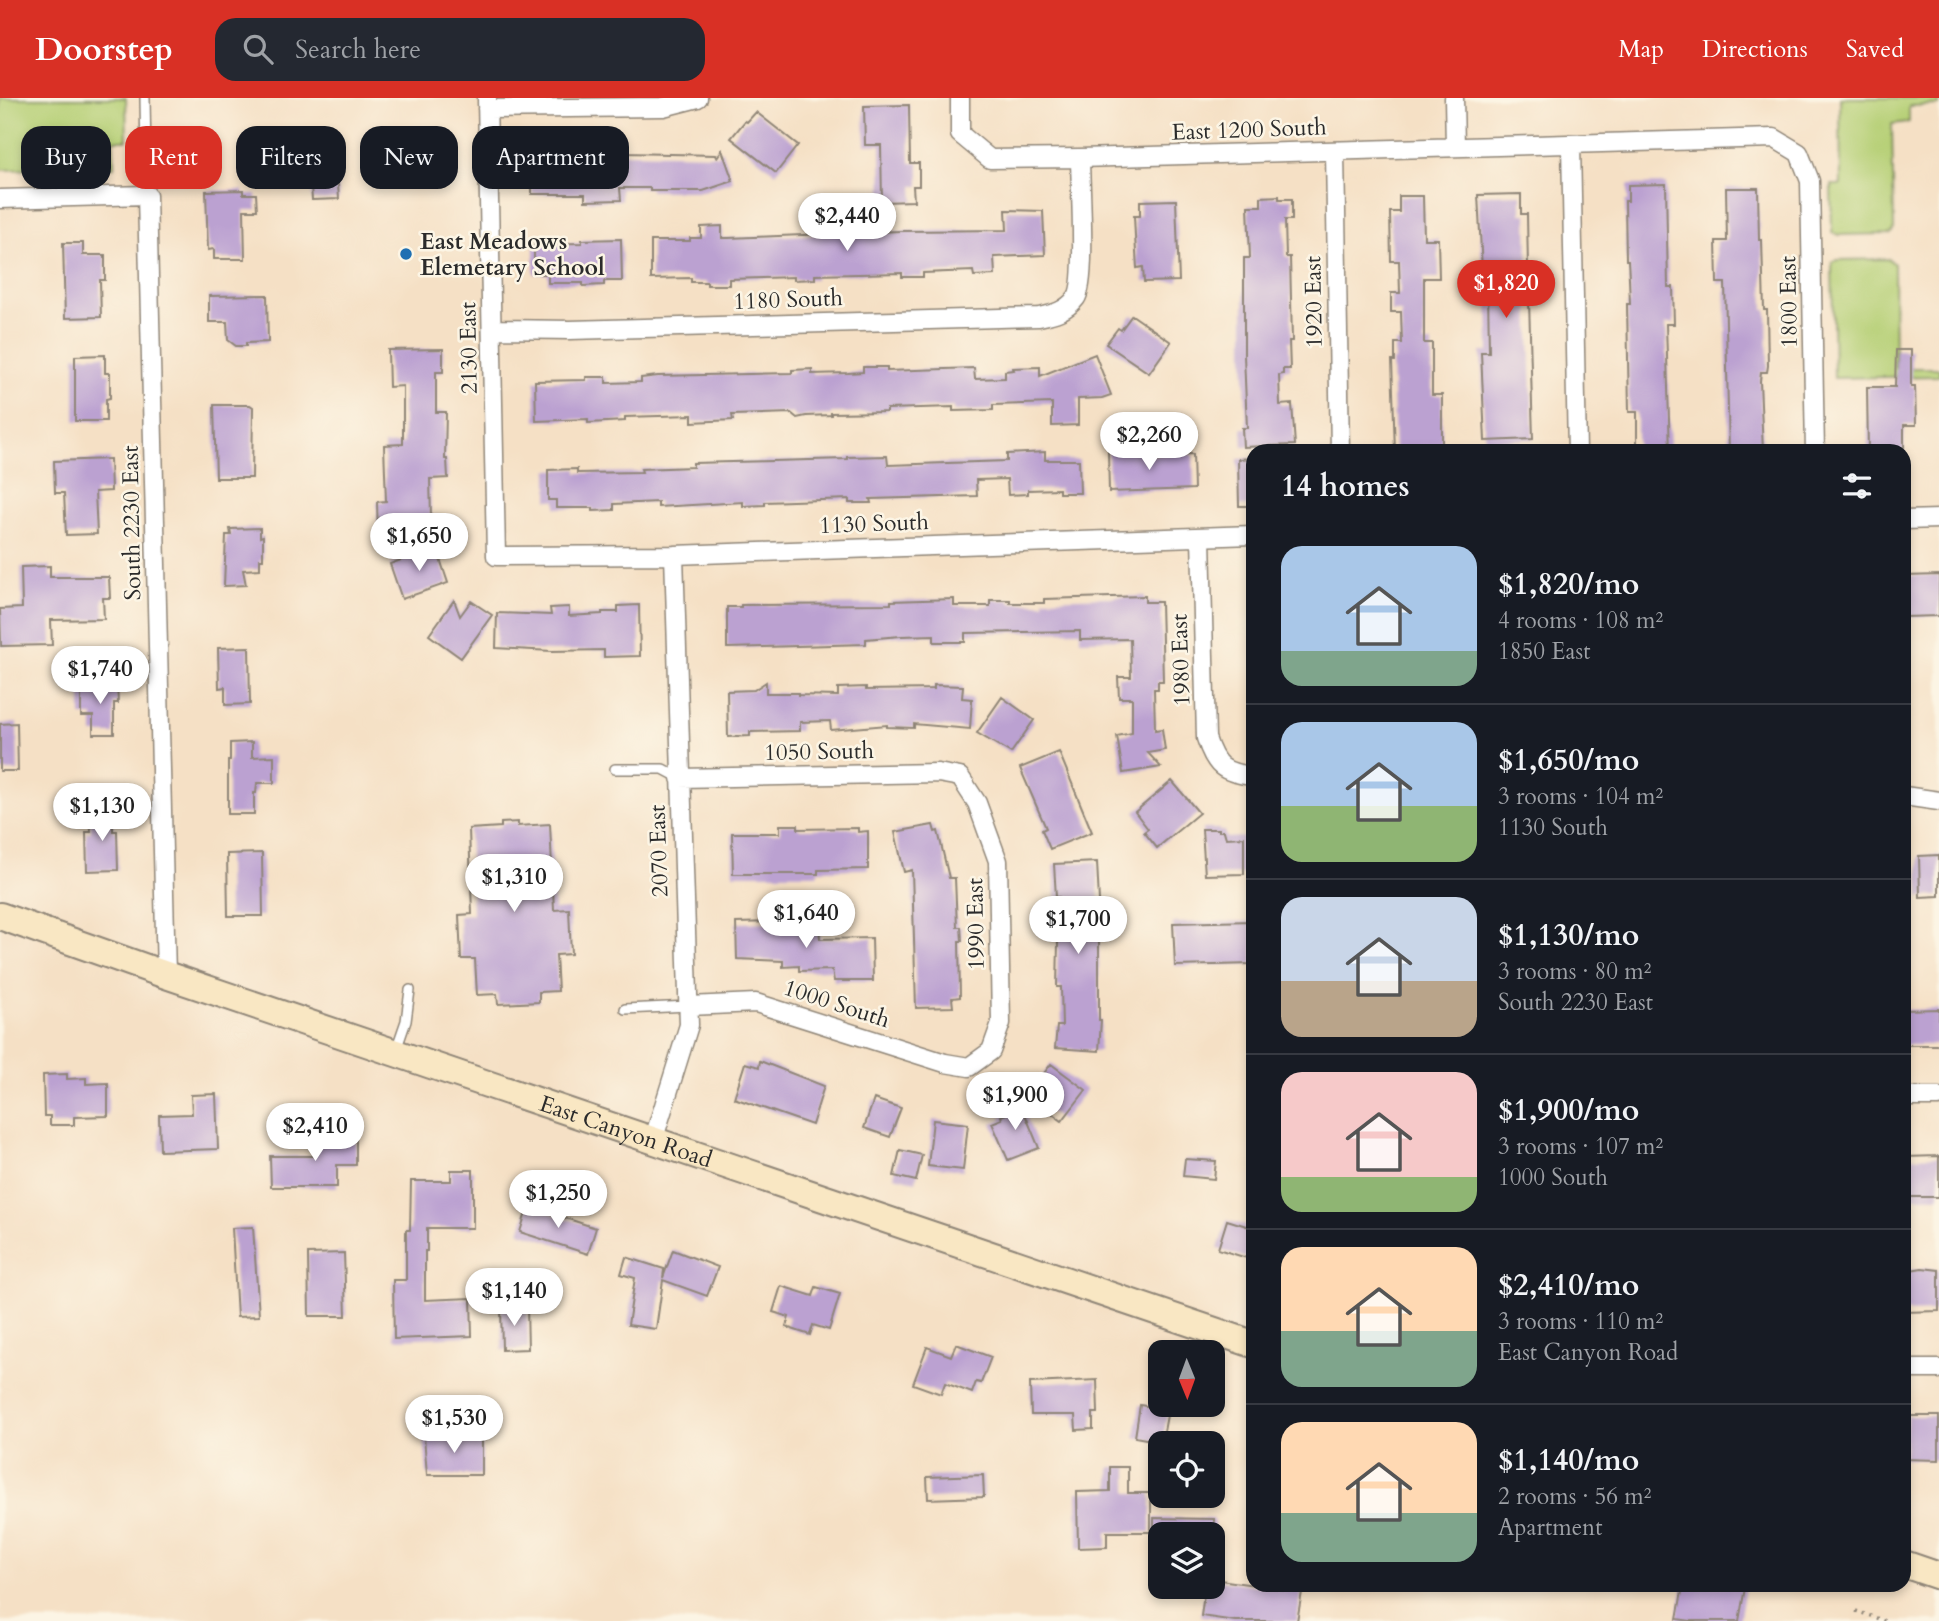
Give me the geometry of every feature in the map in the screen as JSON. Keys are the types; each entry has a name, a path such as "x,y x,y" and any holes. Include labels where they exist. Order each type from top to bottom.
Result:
{"main road":[{"name":"East Canyon Road","path":"0,916 166,975 1246,1342"},
{"path":"1911,1566 1939,1576"}],"street":[{"path":"487,104 663,107 698,98"},
{"name":"East 1200 South","path":"960,98 960,134 990,159 1080,159 1774,138 1799,153"},
{"path":"1454,98 1455,147"},
{"name":"2130 East","path":"487,104 496,556"},
{"path":"1571,144 1577,444"},
{"name":"1920 East","path":"1335,152 1340,444"},
{"name":"1800 East","path":"1799,153 1810,181 1815,444"},
{"name":"1180 South","path":"492,329 570,330 1039,317 1060,313 1078,297 1082,275 1080,159"},
{"name":"South 2230 East","path":"0,199 147,195 166,975"},
{"path":"1911,520 1939,519"},
{"name":"1130 South","path":"496,556 674,555 1246,534"},
{"name":"1980 East","path":"1201,537 1206,738 1213,760 1229,772 1246,775"},
{"name":"2070 East","path":"653,1141 689,1025 674,555"},
{"name":"1050 South","path":"680,778 938,773 960,777"},
{"name":"1990 East","path":"960,777 977,803 998,861 1001,1023 991,1051 969,1067"},
{"path":"1911,797 1939,801"},
{"name":"1000 South","path":"689,1006 756,1003 945,1063 969,1067"},
{"path":"1911,1097 1939,1097"},
{"path":"1911,1369 1939,1369"}],"lane":[{"path":"145,98 145,126"},
{"path":"615,769 663,769 680,778"},
{"path":"395,1053 406,1021 410,990"},
{"path":"625,1009 689,1006"}],"path":[{"path":"1856,1611 1885,1621"}],"green space":[{"path":"0,98 126,98 125,140 113,140 114,167 111,167 111,126 21,126 21,169 0,170"},
{"path":"1840,98 1939,98 1939,105 1909,106 1909,122 1892,124 1894,229 1890,234 1837,235 1832,232 1831,185 1841,185"},
{"path":"1889,259 1894,264 1895,368 1939,368 1939,376 1834,378 1832,262"}],"building":[{"path":"909,105 910,163 919,163 919,186 913,186 914,201 882,202 881,145 865,145 864,106"},
{"path":"756,112 798,145 776,173 731,138"},
{"path":"722,150 733,181 703,191 650,191 650,188 629,188 629,153 717,157"},
{"path":"1666,184 1668,287 1673,287 1674,324 1666,324 1670,444 1637,444 1637,412 1629,412 1627,304 1630,304 1625,201 1628,201 1628,185"},
{"path":"1726,188 1758,188 1764,310 1767,310 1768,366 1767,372 1761,372 1760,381 1763,444 1729,444 1725,283 1717,283 1716,241 1727,241"},
{"path":"311,189 338,189 339,199 312,200"},
{"path":"532,189 620,189 621,200 585,201 585,194 532,194"},
{"path":"243,190 243,194 256,194 257,210 244,210 245,259 214,259 214,249 208,250 206,191"},
{"path":"1521,194 1521,214 1527,214 1528,270 1520,270 1521,300 1529,300 1533,439 1485,441 1481,352 1489,352 1488,288 1483,288 1478,195"},
{"path":"1279,196 1279,199 1292,199 1292,220 1285,220 1286,257 1290,257 1290,369 1283,369 1283,374 1279,375 1280,405 1292,404 1295,444 1246,444 1243,447 1242,428 1247,428 1244,258 1250,258 1248,206 1261,206 1261,197"},
{"path":"1399,196 1423,196 1424,239 1438,239 1439,278 1424,278 1424,343 1432,343 1432,395 1442,395 1442,444 1395,444 1392,361 1395,361 1395,343 1402,343 1401,312 1391,312 1391,293 1400,293 1399,261 1391,261 1390,212 1399,212"},
{"path":"1176,200 1179,281 1144,282 1143,267 1137,268 1134,216 1140,216 1140,201"},
{"path":"1006,210 1043,211 1045,255 994,257 995,275 974,276 973,271 923,273 923,277 902,277 902,273 815,275 815,279 794,280 794,277 729,279 729,285 707,285 707,282 691,282 691,278 651,279 651,241 690,241 690,238 701,238 701,227 722,226 722,238 1007,230"},
{"path":"621,239 622,281 604,281 604,285 583,286 583,283 548,283 548,274 534,274 534,244"},
{"path":"63,243 83,243 83,255 105,255 105,280 100,280 101,317 65,318"},
{"path":"267,295 268,342 236,346 228,340 227,322 209,322 209,296"},
{"path":"1132,315 1171,342 1149,373 1106,344"},
{"path":"443,349 443,372 436,372 436,412 446,412 445,459 448,478 430,479 431,516 439,515 439,536 378,536 377,502 386,501 384,445 403,444 403,386 389,387 388,350"},
{"path":"1896,350 1911,350 1911,386 1915,386 1916,425 1904,425 1904,444 1868,444 1867,387 1895,387"},
{"path":"1095,354 1111,395 1078,399 1078,425 1052,426 1052,403 993,405 993,410 953,411 953,407 887,409 887,412 831,413 797,418 791,413 732,415 733,420 692,422 692,415 625,417 625,421 588,423 588,419 536,421 535,381 606,377 606,383 641,382 641,378 658,376 792,373 792,370 812,369 812,374 863,372 863,367 887,367 887,371 974,368 975,379 1005,378 1005,371 1014,370 1013,368 1040,367 1040,376"},
{"path":"105,355 105,373 110,373 106,421 75,421 75,356"},
{"path":"214,405 253,407 252,478 216,478"},
{"path":"1148,450 1148,455 1193,454 1194,489 1109,492 1108,451"},
{"path":"1045,452 1045,460 1079,460 1080,493 1059,493 1059,489 1028,490 1028,494 1008,495 1007,479 976,480 977,496 870,499 871,503 849,503 849,499 765,502 765,505 743,506 743,502 658,507 658,502 614,504 614,510 593,511 593,508 556,508 556,500 548,500 548,470 577,469 577,473 642,472 641,469 693,467 693,463 887,456 888,465 1007,461 1007,454"},
{"path":"1246,458 1246,506 1239,506 1238,459"},
{"path":"110,459 111,491 95,492 97,534 66,535 64,493 55,493 54,461"},
{"path":"260,528 260,537 263,536 263,559 260,559 260,569 243,570 246,585 224,586 226,535 231,535 230,529"},
{"path":"436,547 448,583 402,599 390,564"},
{"path":"50,566 50,577 109,577 110,598 103,598 104,619 51,620 52,645 1,646 0,609 22,608 21,567"},
{"path":"1939,575 1939,616 1911,617 1911,576"},
{"path":"1145,596 1145,602 1161,602 1163,681 1158,681 1158,689 1154,689 1155,730 1162,729 1165,750 1148,753 1161,767 1123,773 1117,736 1132,733 1132,698 1119,698 1118,677 1131,677 1130,639 1080,640 1080,631 965,633 965,642 934,642 934,635 866,639 866,644 727,648 727,607 741,605 891,604 891,601 954,599 954,606 990,606 990,600 1044,603 1044,599"},
{"path":"454,600 460,616 471,601 492,615 461,658 429,635"},
{"path":"639,605 640,656 604,657 604,650 496,648 497,613 551,615 550,608 569,607 569,616 618,612 618,606"},
{"path":"249,647 250,704 225,705 225,687 219,688 218,648"},
{"path":"766,682 766,693 838,696 838,688 934,689 934,685 963,686 962,698 972,699 970,729 914,724 914,728 887,725 831,730 830,721 800,722 800,731 750,732 750,736 728,737 727,691 754,690"},
{"path":"117,684 118,703 114,703 114,734 93,734 93,716 81,716 81,685"},
{"path":"1002,697 1034,720 1011,753 977,733"},
{"path":"17,723 18,771 0,771 0,724"},
{"path":"252,742 252,757 274,756 274,783 257,783 254,814 228,814 230,743"},
{"path":"1059,752 1092,832 1050,849 1042,830 1046,828 1020,768"},
{"path":"1172,781 1199,813 1157,848 1144,832 1148,829 1135,812"},
{"path":"113,811 113,831 117,831 118,870 87,871 86,832 91,832 90,812"},
{"path":"518,822 518,826 550,824 554,910 569,909 571,954 556,955 558,991 539,992 539,1002 498,1004 497,994 477,995 475,959 461,959 459,915 472,914 469,829 501,827 501,823"},
{"path":"780,825 798,825 798,829 858,828 858,832 868,831 868,869 818,870 818,874 733,874 732,833 780,833"},
{"path":"933,825 935,832 938,831 949,878 955,878 957,927 961,927 962,941 959,941 960,997 952,998 953,1007 916,1008 912,870 904,872 895,832"},
{"path":"1202,829 1219,829 1224,831 1226,838 1244,837 1244,874 1205,875"},
{"path":"262,853 263,916 228,916 227,854"},
{"path":"1939,855 1939,896 1920,897 1919,856"},
{"path":"1097,862 1101,1020 1099,1051 1055,1048 1057,1026 1062,1026 1061,987 1057,987 1059,897 1056,897 1054,864"},
{"path":"1246,921 1246,964 1175,966 1173,923"},
{"path":"774,922 774,926 819,925 820,939 872,938 873,981 834,981 832,970 799,971 799,966 783,967 783,961 737,959 736,923"},
{"path":"1939,1009 1939,1045 1911,1045 1911,1010"},
{"path":"760,1061 824,1086 812,1125 734,1098 745,1063 759,1067"},
{"path":"1051,1064 1086,1090 1062,1121 1028,1095"},
{"path":"67,1074 67,1079 86,1078 86,1084 108,1083 108,1116 74,1117 74,1125 50,1125 50,1116 44,1116 43,1075"},
{"path":"216,1094 218,1149 160,1151 159,1115 192,1114 191,1095"},
{"path":"874,1099 901,1108 890,1137 864,1128"},
{"path":"1020,1102 1039,1148 1008,1160 992,1123 1002,1119 1001,1116 1006,1114 1004,1109"},
{"path":"933,1120 968,1124 963,1170 928,1166"},
{"path":"314,1134 356,1134 356,1165 337,1165 337,1187 271,1187 270,1156 314,1156"},
{"path":"900,1150 922,1155 916,1181 894,1176"},
{"path":"1939,1156 1939,1197 1911,1197 1911,1157"},
{"path":"1185,1159 1216,1161 1214,1179 1183,1176"},
{"path":"451,1170 473,1170 473,1228 427,1228 425,1300 471,1298 472,1336 394,1339 393,1280 406,1280 406,1230 410,1230 411,1181 451,1181"},
{"path":"528,1206 596,1228 588,1254 520,1232"},
{"path":"1227,1220 1246,1226 1246,1258 1218,1249"},
{"path":"253,1227 259,1316 237,1317 232,1228"},
{"path":"673,1250 718,1267 707,1296 663,1280 656,1329 628,1325 635,1278 621,1274 626,1257 664,1269 663,1278"},
{"path":"344,1253 346,1316 309,1316 308,1254"},
{"path":"1911,1270 1939,1270 1939,1311 1911,1312"},
{"path":"781,1286 813,1296 816,1287 840,1294 829,1330 813,1325 810,1335 786,1327 789,1317 773,1312"},
{"path":"527,1306 528,1349 502,1350 501,1307"},
{"path":"956,1344 991,1357 981,1383 976,1382 972,1393 945,1383 941,1394 913,1384 927,1347 951,1356"},
{"path":"1097,1380 1098,1413 1093,1413 1093,1429 1076,1430 1075,1415 1031,1415 1030,1383"},
{"path":"1140,1405 1148,1406 1148,1418 1166,1418 1164,1431 1148,1431 1148,1439 1135,1437"},
{"path":"1911,1416 1939,1416 1939,1460 1911,1459"},
{"path":"424,1436 482,1437 482,1475 427,1475"},
{"path":"1110,1467 1128,1467 1128,1493 1148,1493 1151,1522 1148,1522 1148,1532 1107,1532 1107,1547 1078,1548 1077,1492 1110,1491"},
{"path":"983,1475 984,1497 928,1499 927,1477"},
{"path":"1154,1518 1214,1519 1214,1522 1154,1522"},
{"path":"1225,1581 1246,1584 1246,1592 1302,1592 1297,1621 1235,1621 1201,1616 1203,1599 1225,1599"},
{"path":"1682,1592 1744,1592 1739,1621 1677,1619"}],"place":[{"name":"East Meadows Elemetary School","path":"406,254"}]}
